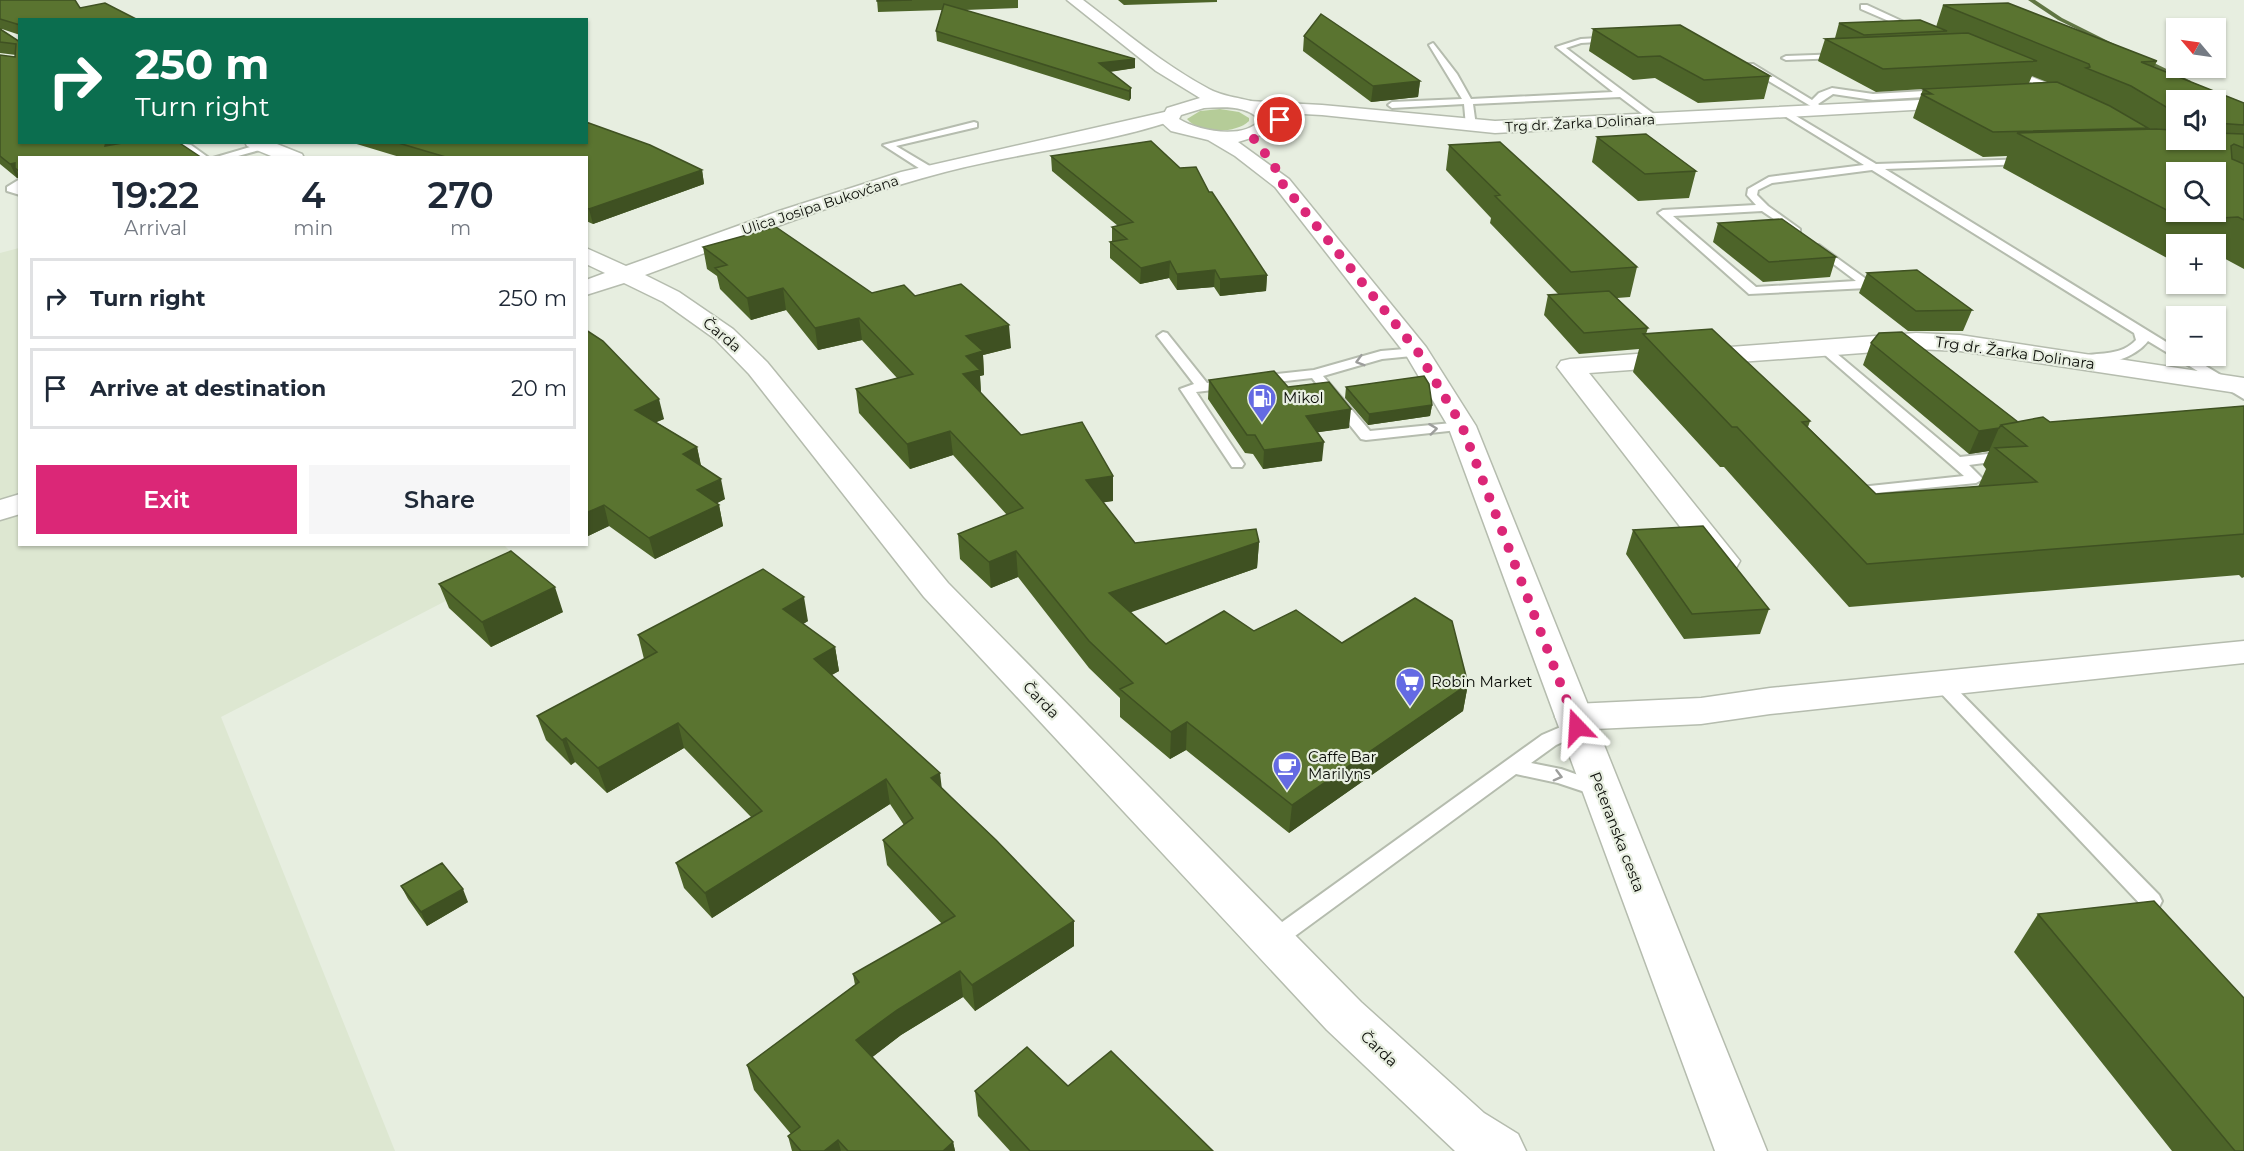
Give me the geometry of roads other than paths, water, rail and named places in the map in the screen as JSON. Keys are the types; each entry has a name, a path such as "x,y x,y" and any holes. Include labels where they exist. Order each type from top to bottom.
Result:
{"street":[{"path":"1074,0 1162,67 1204,94 1230,103"},
{"path":"1162,67 1183,95 1185,102 1169,121 1185,131"},
{"path":"2041,93 2070,106"},
{"name":"Trg dr. Žarka Dolinara","path":"1230,103 1351,112 1471,126 1529,126 1785,113 1818,107 1854,109 1980,102"},
{"name":"Ulica Josipa Bukovčana","path":"588,287 798,210 929,170 1148,123 1203,103 1230,103"},
{"name":"Peteranska cesta","path":"1249,106 1267,115 1270,120 1254,139 1274,165 1282,183"},
{"name":"Trg dr. Žarka Dolinara","path":"1214,136 1261,129 1299,116 1351,112"},
{"name":"Ulica Josipa Bukovčana","path":"1058,141 1135,133 1185,131 1214,136"},
{"name":"Peteranska cesta","path":"1214,136 1242,152 1282,183 1418,352 1462,426 1741,1151"},
{"path":"259,144 291,156"},
{"name":"Čarda","path":"588,256 671,297 724,334 758,368 936,590 1344,1016 1467,1130 1500,1151"},
{"name":"Trg dr. Žarka Dolinara","path":"1743,584 1570,367 1713,364 1823,346 1938,341 2071,360 2238,388"},
{"path":"0,511 18,504"},
{"path":"1576,722 1701,711 1770,701 2244,652"}],"lane":[{"path":"1864,7 1924,33"},
{"path":"1619,38 1581,41 1560,47 1656,120"},
{"path":"1433,45 1468,101 1472,111 1471,126"},
{"path":"1786,58 1845,56"},
{"path":"1736,60 1746,63 1818,107 1822,95 1832,91 1873,97 1956,93"},
{"path":"1996,64 2041,93"},
{"path":"1832,91 1854,109"},
{"path":"1392,105 1620,94"},
{"path":"1785,113 2166,347"},
{"path":"929,170 888,145 974,125"},
{"path":"225,156 259,144"},
{"path":"127,156 175,145 188,147 201,156"},
{"path":"1764,208 1663,213 1753,291 1866,284 1764,208 1752,195 1753,189 1769,180 1876,167 2041,161"},
{"path":"18,184 11,189 18,191"},
{"path":"2071,360 2124,354 2137,348 2142,340 2140,330"},
{"path":"1162,336 1203,387"},
{"path":"1823,346 1976,480 1840,494 1833,486"},
{"path":"1238,464 1187,389 1315,374 1381,355 1418,352"},
{"path":"2199,366 2238,388"},
{"path":"1315,374 1366,436 1462,426"},
{"path":"1957,462 2015,455 2022,452"},
{"path":"1941,683 2151,901"},
{"path":"1272,941 1576,722"},
{"path":"1514,766 1561,776 1601,790"}],"waterway":[{"path":"2031,0 2060,19 2115,46"},
{"path":"2142,59 2188,81"}],"place":[{"name":"Mikol","path":"1262,424"},
{"name":"Robin Market","path":"1410,708"},
{"name":"Caffe Bar Marilyns","path":"1287,792"}]}
